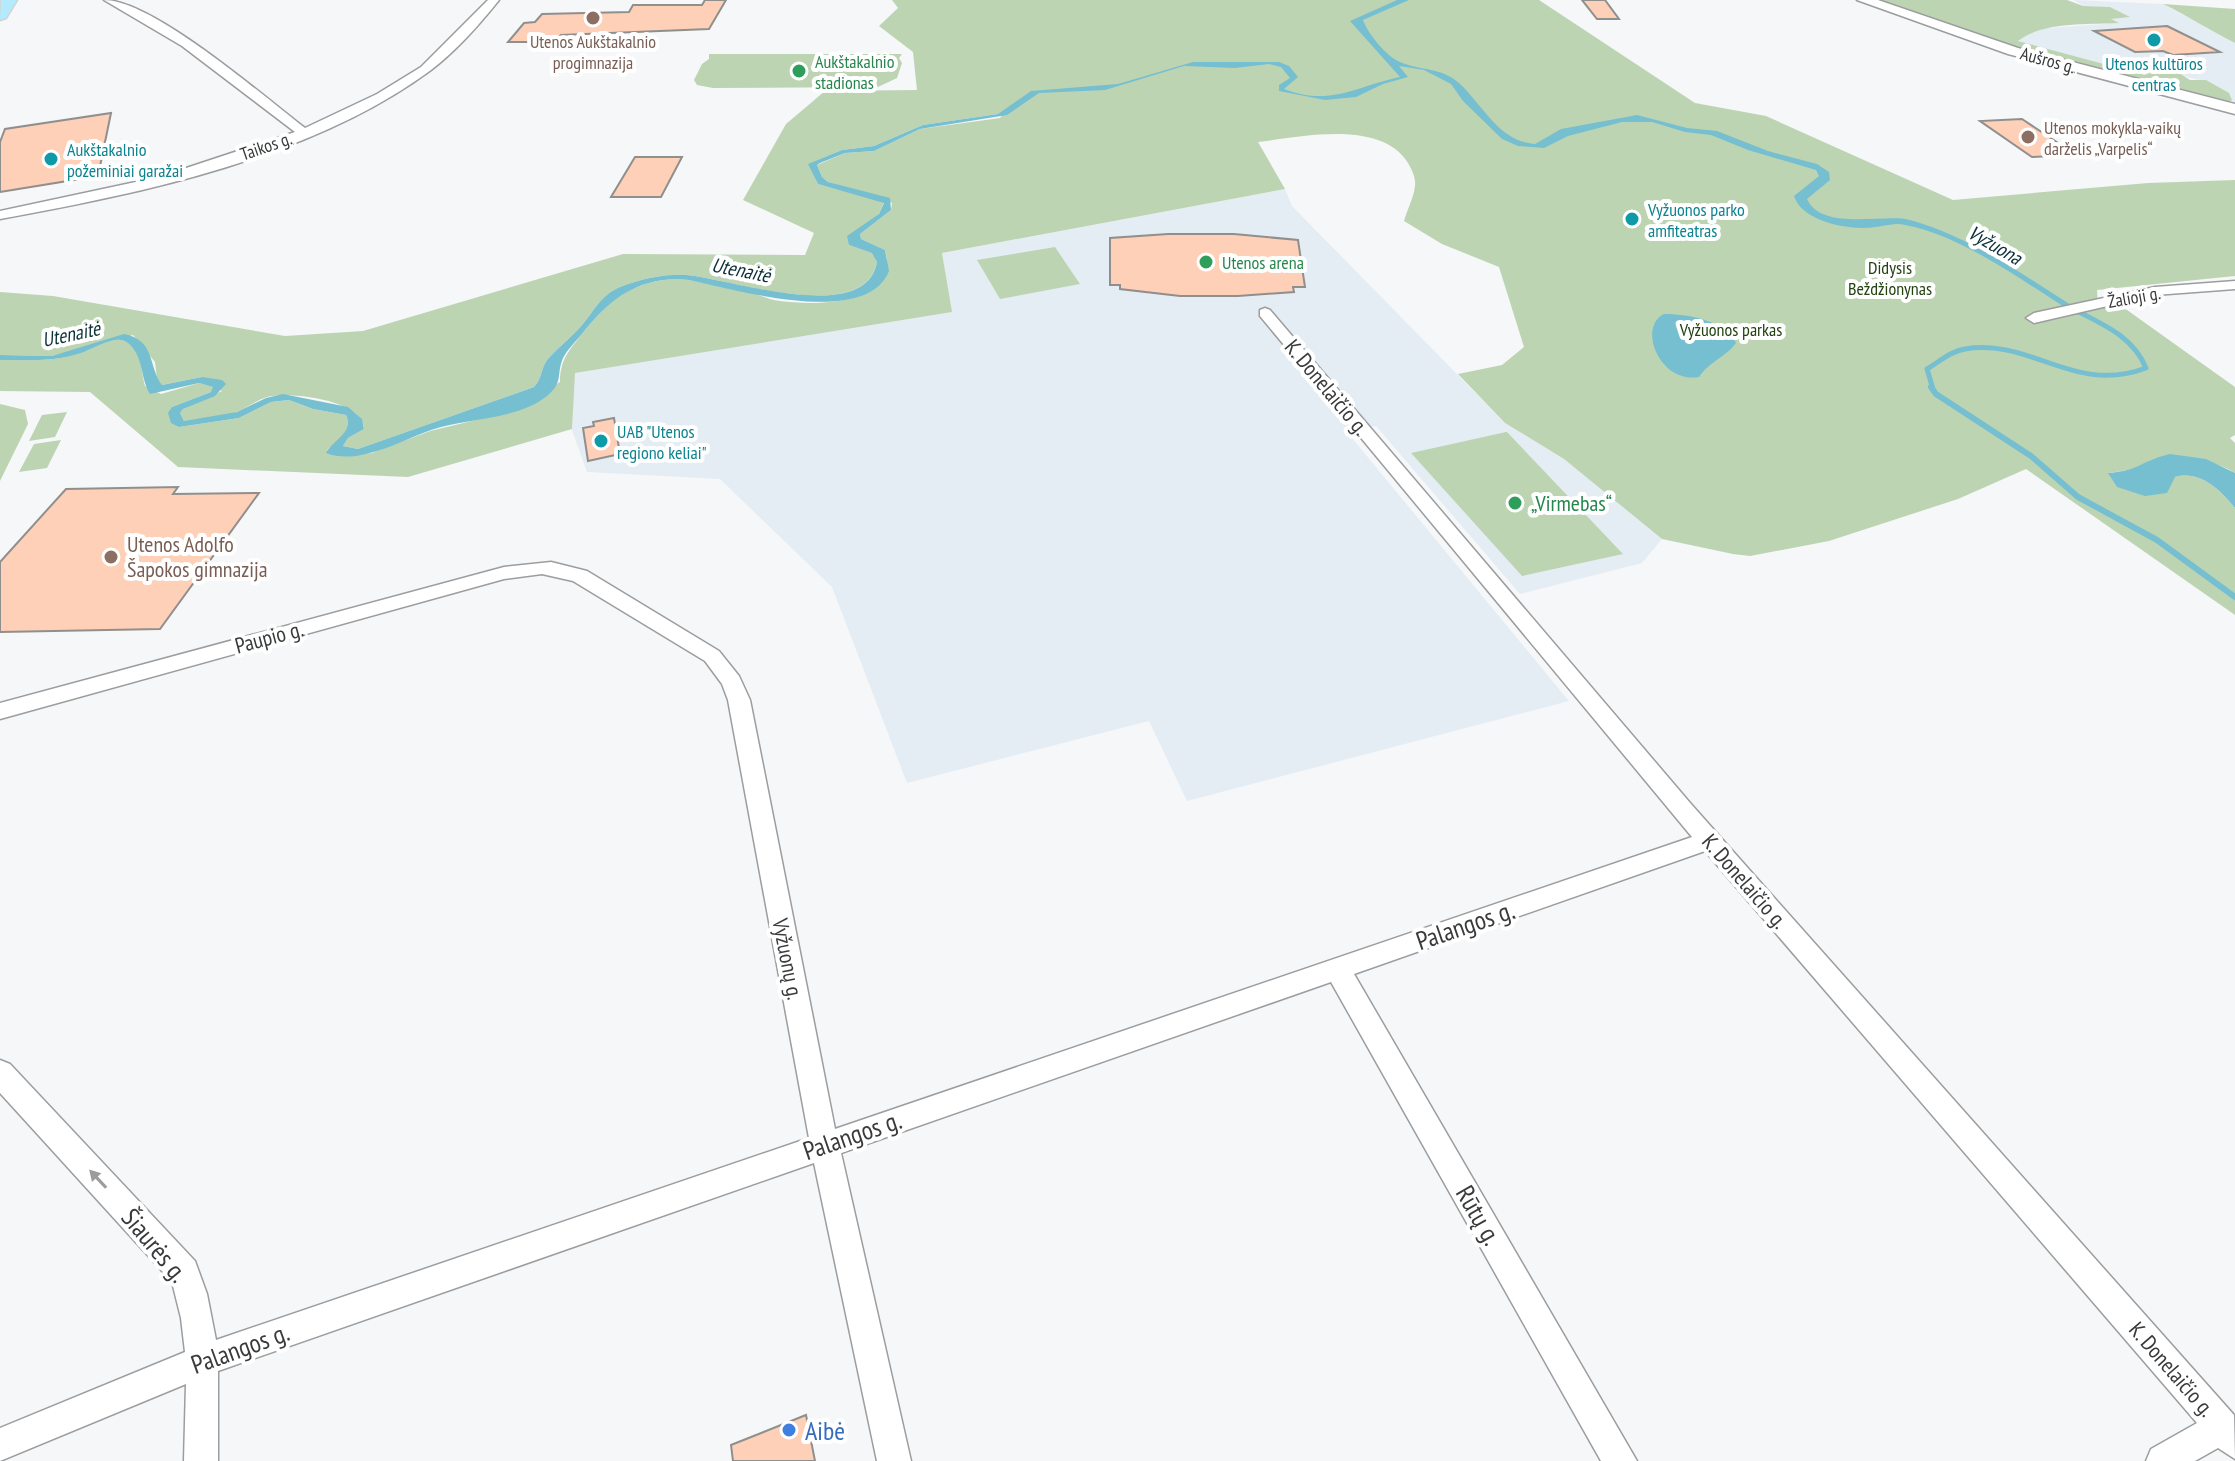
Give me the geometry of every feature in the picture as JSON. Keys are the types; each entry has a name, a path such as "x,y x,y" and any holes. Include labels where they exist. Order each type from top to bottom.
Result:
{"street":[{"path":"109,0 138,13 186,42 303,132"},
{"name":"Taikos g.","path":"0,215 61,204 181,175 345,115 417,75 441,56 494,0"},
{"name":"Aušros g.","path":"1864,0 2013,51 2235,109"},
{"name":"Žalioji g.","path":"2034,318 2155,291 2235,285"},
{"name":"K. Donelaičio g.","path":"1265,313 1710,840 2228,1434"},
{"name":"Paupio g.","path":"0,711 504,573 539,567"},
{"name":"Vyžuonų g.","path":"539,567 566,570 580,576 712,656 732,681 739,700 824,1144 894,1461"},
{"name":"Palangos g.","path":"0,1445 201,1361 1710,840"},
{"name":"Rūtų g.","path":"1337,969 1620,1461"},
{"name":"Šiaurės g.","path":"0,1073 184,1272 194,1297 201,1361 201,1461"},
{"path":"2163,1461 2228,1434"}],"shaded area":[{"path":"2074,0 2163,4 2235,43 2235,107 2225,104 2204,81 2178,75 2145,75 2017,41 2030,32 2048,28 2117,23 2110,19 2128,17 2110,7 2083,6"},
{"path":"1285,189 1292,206 1505,423 1564,459 1662,539 1642,563 1520,594 1376,426 1347,432 1569,701 1187,801 1149,721 907,783 832,587 720,479 587,472 572,430 574,373 951,312 942,253"}],"green space":[{"path":"892,0 1539,0 1695,103 1766,116 1953,200 2148,183 2235,180 2235,276 2097,290 2098,307 2120,305 2235,387 2235,435 2230,438 2235,443 2235,473 2219,465 2187,460 2108,473 2193,476 2209,483 2229,501 2235,508 2235,615 2026,469 1958,499 1829,541 1750,556 1662,539 1564,459 1505,423 1458,374 1502,365 1524,347 1499,267 1442,244 1404,221 1415,186 1411,168 1396,149 1379,140 1360,136 1317,135 1258,142 1285,189 942,253 952,312 575,373 572,429 408,477 178,467 90,392 0,391 0,360 60,358 107,342 52,356 0,355 0,292 53,296 285,336 363,331 623,254 805,255 814,233 743,200 786,124 825,91 917,90 913,52 879,26 898,8","holes":["1007,109 1000,118 920,129 874,151 845,153 817,165 828,182 892,203 891,210 860,234 861,239 885,250 887,268 881,282 869,292 834,302 814,303 776,300 735,288 689,280 672,279 642,285 616,299 593,320 566,356 560,382 509,412 430,431 372,453 342,456 327,450 346,430 346,415 313,409 289,400 271,402 239,418 179,427 172,407 211,392 214,387 199,383 161,394 145,386 140,362 132,346 121,340 112,340 133,335 155,362 157,379 162,385 202,377 222,391 183,409 180,413 184,421 226,416 277,395 307,397 339,405 361,419 364,429 348,438 343,446 358,449 534,387 547,360 582,325 600,301 628,284 661,276 686,275 793,294 848,292 867,281 877,262 873,253 849,245 879,214 884,202 818,184 809,164 842,150 874,146 923,125 998,114"]},
{"path":"1868,0 2067,0 2083,6 2110,7 2130,17 2111,19 2119,23 2053,27 2018,41 2145,75 2155,67 2179,73 2190,80 2206,80 2229,93 2232,100 2225,104 2003,45"},
{"path":"2163,4 2235,9 2235,43 2181,13"},
{"name":"Aukštakalnio stadionas","path":"709,54 902,54 899,58 902,63 897,78 878,87 713,88 697,85 694,80 702,64 709,59"},
{"path":"1055,247 1080,284 1000,299 977,260"},
{"path":"0,404 25,410 28,424 0,481"},
{"path":"67,412 55,437 29,441 42,415"},
{"name":"„Virmebas“","path":"1507,432 1623,554 1522,576 1411,453"},
{"path":"61,440 47,468 19,472 34,444"}],"water":[{"path":"1397,0 1409,0 1363,20 1378,44 1400,62 1452,78 1492,121 1511,136 1535,144 1561,129 1637,115 1687,128 1717,131 1768,151 1817,164 1829,172 1830,180 1807,199 1815,209 1826,215 1855,219 1899,218 1934,228 1978,248 2082,312 2074,313 1971,249 1927,230 1897,224 1853,228 1817,218 1799,205 1794,196 1819,176 1816,170 1748,150 1711,135 1685,132 1652,122 1622,122 1568,136 1544,148 1518,146 1502,139 1463,101 1451,84 1424,70 1399,66 1408,77 1383,84 1356,97 1325,100 1279,91 1279,85 1290,78 1281,67 1269,64 1235,68 1184,66 1105,90 1039,93 1007,115 920,129 874,151 845,153 820,163 817,165 822,177 828,182 890,198 891,210 860,234 861,239 885,250 889,271 876,288 854,298 827,302 797,301 689,280 672,279 641,285 616,300 593,321 565,355 556,386 535,404 507,414 431,430 366,454 345,457 326,453 345,431 346,415 313,409 289,400 271,402 239,418 179,427 171,423 168,413 172,407 211,392 213,387 199,383 150,394 137,354 123,340 61,358 0,360 0,355 52,356 124,334 134,337 146,348 162,385 202,377 222,380 226,384 215,396 183,409 180,413 184,421 237,412 266,398 283,394 348,407 362,419 364,429 348,438 343,446 358,449 534,387 547,360 582,325 600,301 628,284 661,276 686,275 793,294 823,295 848,292 867,281 877,262 872,253 849,245 847,236 879,214 884,203 818,184 808,164 842,150 874,146 923,125 998,114 1031,91 1118,84 1193,62 1279,62 1289,66 1298,77 1284,89 1316,96 1343,93 1400,77 1350,21"},
{"path":"1664,314 1694,317 1715,324 1731,335 1736,343 1699,377 1685,377 1664,364 1653,341 1656,321"},
{"path":"2170,454 2206,459 2235,473 2235,508 2216,488 2193,476 2175,477 2167,493 2145,496 2117,487 2108,473 2127,470"}],"building":[{"name":"Utenos Aukštakalnio progimnazija","path":"705,0 726,0 709,29 561,35 555,42 508,42 524,23 535,22 542,14 629,12 633,5 702,5"},
{"path":"1582,0 1605,0 1619,19 1597,19"},
{"name":"Utenos kultūros centras","path":"2167,26 2220,52 2173,55 2163,51 2135,52 2094,31"},
{"name":"Aukštakalnio požeminiai garažai","path":"111,113 98,176 0,192 0,142 5,129"},
{"name":"Utenos mokykla-vaikų darželis „Varpelis“","path":"2022,119 2076,155 2032,157 1980,121"},
{"path":"635,157 682,157 661,197 611,197"},
{"name":"Utenos arena","path":"1234,234 1298,240 1305,287 1293,287 1294,292 1180,296 1110,285 1110,238"},
{"name":"UAB \"Utenos regiono keliai\"","path":"614,418 620,454 588,461 583,428 594,426 593,422"},
{"name":"Utenos Adolfo Šapokos gimnazija","path":"178,487 173,494 259,493 160,629 0,632 0,562 66,489"},
{"name":"Aibė","path":"806,1415 815,1461 733,1461 731,1445"}],"waterway":[{"name":"Vyžuona","path":"1933,389 1927,369 1950,354 1965,349 2011,351 2097,375 2146,368 2125,339 2073,309"},
{"name":"Vyžuona","path":"1931,387 1936,394 2031,456 2078,497 2157,540 2235,597"}],"place":[{"name":"Utenos Aukštakalnio progimnazija","path":"593,18"},
{"name":"Utenos kultūros centras","path":"2154,40"},
{"name":"Aukštakalnio stadionas","path":"799,71"},
{"name":"Utenos mokykla-vaikų darželis „Varpelis“","path":"2028,137"},
{"name":"Aukštakalnio požeminiai garažai","path":"51,159"},
{"name":"Vyžuonos parko amfiteatras","path":"1632,219"},
{"name":"Utenos arena","path":"1206,262"},
{"name":"UAB \"Utenos regiono keliai\"","path":"601,441"},
{"name":"„Virmebas“","path":"1515,503"},
{"name":"Utenos Adolfo Šapokos gimnazija","path":"111,557"},
{"name":"Aibė","path":"789,1430"}],"park label":[{"name":"Didysis Beždžionynas","path":"1890,277"},
{"name":"Vyžuonos parkas","path":"1731,329"}],"water label":[{"name":"Utenaitė","path":"741,270"},
{"name":"Utenaitė","path":"71,334"}]}
